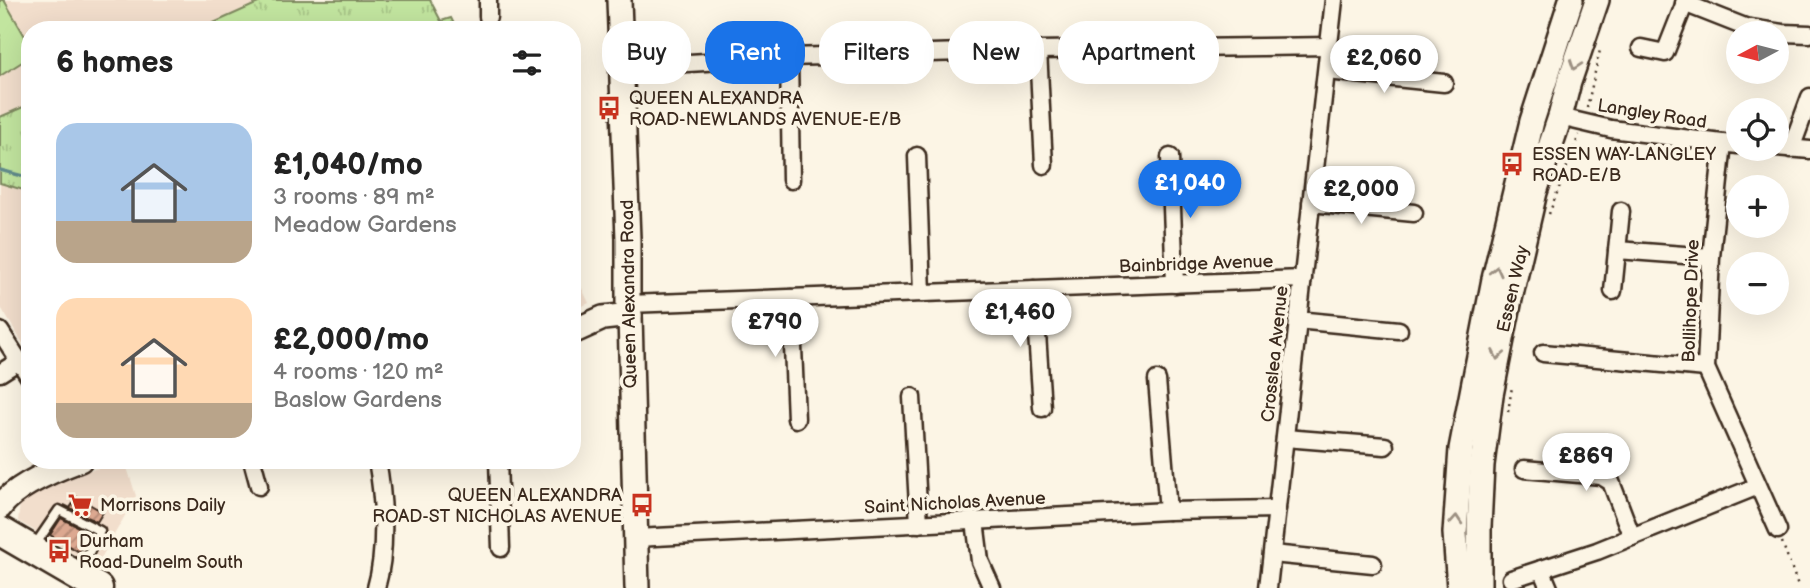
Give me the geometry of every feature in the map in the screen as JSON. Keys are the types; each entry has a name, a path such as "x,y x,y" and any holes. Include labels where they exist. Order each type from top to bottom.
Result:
{"highway":[{"path":"0,531 88,582"}],"main road":[{"name":"Queen Alexandra Road","path":"619,0 620,21"},
{"name":"Essen Way","path":"1459,588 1455,533 1461,449 1494,279 1532,121 1571,0"},
{"name":"Essen Way","path":"1479,588 1482,465 1490,395 1535,192 1597,0"},
{"name":"Queen Alexandra Road","path":"623,84 637,588"},
{"path":"581,328 629,310"},
{"path":"0,507 11,496 54,469"}],"street":[{"path":"488,0 488,17"},
{"name":"Crosslea Avenue","path":"1268,588 1334,0"},
{"path":"1641,48 1665,53 1685,2 1745,27 1810,34"},
{"path":"1044,50 1330,46"},
{"path":"805,57 948,53"},
{"path":"1327,71 1444,83"},
{"path":"789,84 791,180"},
{"path":"1040,84 1044,165"},
{"path":"1789,136 1810,96"},
{"name":"Langley Road","path":"1560,117 1611,130 1726,144"},
{"path":"1789,148 1810,150"},
{"path":"917,156 922,293"},
{"path":"1170,157 1175,284"},
{"name":"Bollihope Drive","path":"1727,161 1711,257 1706,368 1778,530"},
{"path":"1311,202 1414,213"},
{"path":"1612,291 1621,211"},
{"path":"1617,250 1711,257"},
{"name":"Bainbridge Avenue","path":"629,310 792,298 1303,279"},
{"path":"1034,289 1042,408"},
{"path":"792,298 796,419"},
{"path":"1297,320 1399,330"},
{"path":"0,331 21,364"},
{"path":"1543,353 1706,368"},
{"path":"0,373 19,361"},
{"path":"1157,380 1168,511"},
{"path":"912,397 919,524"},
{"path":"1285,438 1385,446"},
{"path":"254,469 259,486"},
{"path":"376,588 381,571 382,541 378,469"},
{"path":"498,469 502,548"},
{"path":"1524,469 1601,475 1611,482 1632,537"},
{"path":"1511,579 1597,551 1758,486"},
{"name":"Saint Nicholas Avenue","path":"636,538 1168,511 1277,509"},
{"path":"975,521 980,561 992,588"},
{"path":"1272,554 1373,564"},
{"path":"1541,569 1549,588"}],"lane":[{"path":"32,551 59,510 100,531 88,582"}],"path":[{"path":"1548,218 1584,123 1600,51"},
{"path":"1507,416 1514,377"},
{"path":"1778,530 1799,588"}],"shaded area":[{"path":"0,0 265,0 218,21 21,21 21,108 0,117"},
{"path":"0,183 21,189 21,340 0,306"},
{"path":"581,287 589,303 581,307"},
{"path":"94,469 128,469 136,496 96,567 18,521 20,503 64,477"}],"green space":[{"path":"0,0 4,0 21,29 21,63 0,76"},
{"path":"265,0 430,0 441,21 218,21"},
{"path":"21,108 21,189 0,183 0,117"}],"building":[{"path":"77,497 103,512 97,522 64,505 70,508"},
{"path":"61,518 90,533 79,552 50,535"}],"waterway":[{"path":"0,170 21,176"}],"place":[{"name":"QUEEN ALEXANDRA ROAD-NEWLANDS AVENUE-E/B","path":"609,108"},
{"name":"ESSEN WAY-LANGLEY ROAD-E/B","path":"1512,164"},
{"name":"Morrisons Daily","path":"80,505"},
{"name":"QUEEN ALEXANDRA ROAD-ST NICHOLAS AVENUE","path":"642,505"},
{"name":"Durham Road-Dunelm South","path":"59,551"}]}
